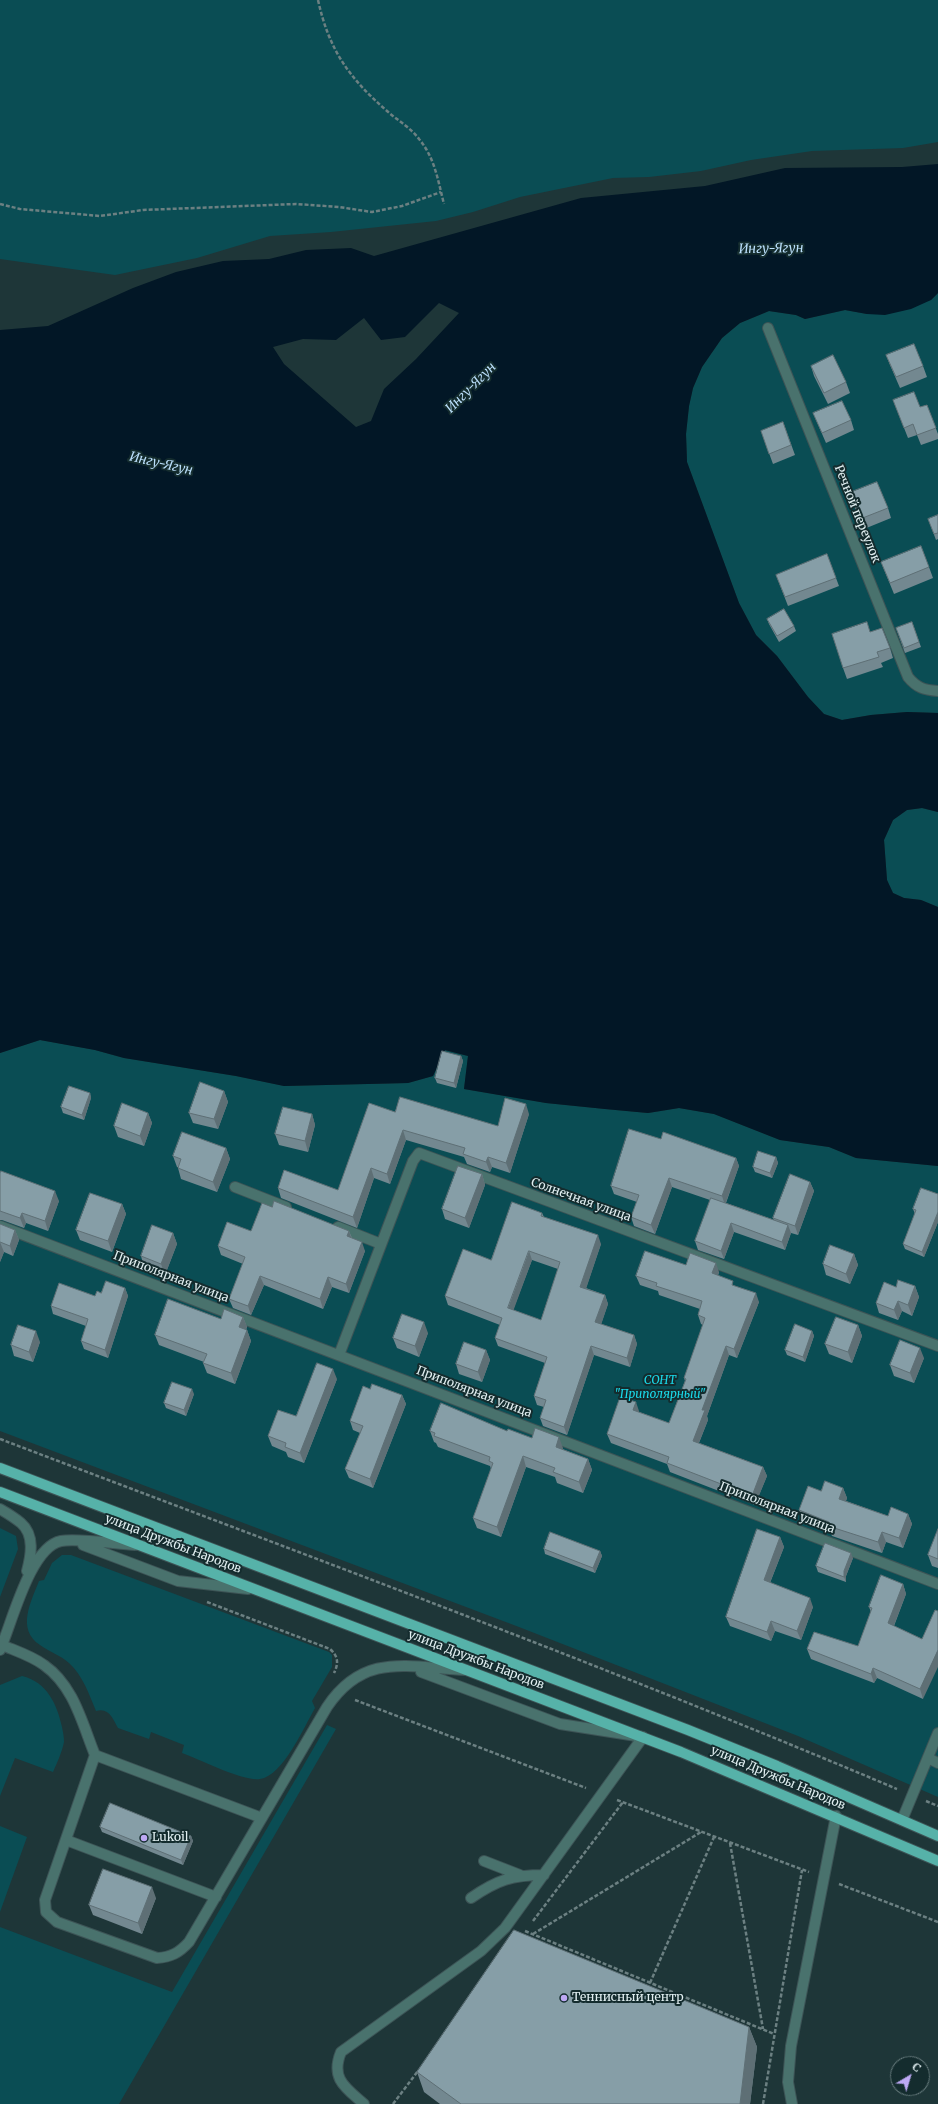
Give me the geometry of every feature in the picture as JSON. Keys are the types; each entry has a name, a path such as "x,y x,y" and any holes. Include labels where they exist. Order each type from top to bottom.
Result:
{"main road":[{"name":"улица Дружбы Народов","path":"0,1468 681,1727 777,1766 938,1836"},
{"name":"улица Дружбы Народов","path":"0,1492 643,1737 836,1816 938,1861"}],"lane":[{"name":"Речной переулок","path":"768,328 908,676 915,685 927,690 938,691"},
{"name":"Солнечная улица","path":"339,1355 413,1160 419,1153 938,1346"},
{"path":"235,1187 293,1210"},
{"path":"330,1224 380,1244"},
{"name":"Приполярная улица","path":"0,1226 938,1584"},
{"path":"0,1509 16,1520 26,1530 31,1546 29,1565 20,1596 1,1648 36,1660 57,1675 69,1690 95,1755 45,1900 46,1912 57,1922 157,1958 169,1957 181,1951 189,1942 327,1707 342,1687 367,1671 382,1667 468,1671"},
{"path":"0,1514 16,1520"},
{"path":"68,1541 76,1542 178,1581 256,1590"},
{"path":"20,1596 34,1566 43,1552 55,1543 68,1541 138,1545"},
{"path":"364,2104 343,2085 337,2074 337,2062 341,2052 481,1951 505,1928 643,1737 560,1724 407,1667"},
{"path":"902,1820 938,1733"},
{"path":"95,1755 262,1818"},
{"path":"928,1758 938,1763"},
{"path":"792,2104 788,2082 792,2046 836,1816"},
{"path":"66,1840 216,1897"},
{"path":"484,1861 520,1875"},
{"path":"470,1898 502,1879 520,1875 544,1875"}],"path":[{"path":"318,0 324,26 340,59 359,86 419,138 433,161 444,204"},
{"path":"0,204 20,209 100,216 143,210 296,204 339,207 372,212 402,206 441,192"},
{"path":"0,1439 469,1618 812,1753 938,1806"},
{"path":"205,1602 330,1649 337,1655 338,1659 333,1676"},
{"path":"349,1697 938,1922"},
{"path":"520,1937 623,1802"},
{"path":"532,1934 702,1832"},
{"path":"650,1983 714,1836"},
{"path":"729,1842 763,2029"},
{"path":"763,2104 802,1870"},
{"path":"525,1931 774,2034"},
{"path":"394,2104 422,2067"}],"green space":[{"path":"0,0 938,0 938,142 903,148 812,151 751,160 701,171 649,177 613,178 520,197 473,212 436,221 331,232 270,236 197,258 115,275 0,259"},
{"path":"938,293 938,713 907,712 871,715 842,720 824,714 808,697 777,656 756,635 739,603 687,462 686,434 689,406 693,388 702,367 722,338 740,323 769,311 796,315 805,319 845,310 867,314 931,300"},
{"path":"922,808 938,812 938,907 921,900 904,898 893,893 887,880 884,840 893,820 907,810"},
{"name":"СОНТ \"Приполярный\"","path":"40,1040 95,1050 124,1058 236,1076 284,1086 408,1083 433,1076 444,1050 468,1056 464,1089 546,1103 648,1113 679,1108 714,1114 780,1140 829,1147 856,1158 938,1166 938,1797 798,1736 519,1627 0,1431 0,1053"},
{"path":"0,1528 16,1536 18,1549 0,1597"},
{"path":"62,1555 71,1555 329,1652 332,1655 332,1667 312,1701 315,1708 292,1750 277,1769 269,1776 260,1779 253,1779 233,1774 182,1753 184,1745 151,1732 149,1739 118,1728 107,1712 100,1710 96,1711 85,1686 74,1668 62,1658 33,1639 27,1623 29,1606 39,1581 44,1580 52,1563"},
{"path":"22,1676 38,1683 50,1695 60,1718 64,1742 61,1754 53,1772 15,1758 0,1796 0,1685"},
{"path":"327,1725 336,1729 119,2104 0,2104 0,1927 172,1992"},
{"path":"0,1826 27,1837 0,1912"}],"water":[{"name":"Ингу-Ягун","path":"938,164 938,293 931,300 911,309 885,315 867,314 845,310 805,319 796,315 769,311 740,323 722,338 702,367 693,388 689,406 686,434 687,462 739,603 756,635 777,656 808,697 824,714 842,720 871,715 907,712 938,713 938,812 922,808 907,810 893,820 884,840 887,880 893,893 904,898 921,900 938,907 938,1166 856,1158 829,1147 780,1140 714,1114 679,1108 648,1113 546,1103 464,1089 468,1056 445,1050 433,1076 408,1083 284,1086 236,1076 124,1058 95,1050 40,1040 0,1053 0,330 48,326 133,288 176,272 223,261 269,259 306,250 351,248 374,256 581,198 705,186 785,168 902,167","holes":["439,303 459,313 416,359 384,389 371,421 356,427 284,364 273,347 303,339 336,340 364,318 381,340 405,337"]}],"building":[{"path":"914,344 923,366 896,377 886,355"},
{"path":"833,355 846,382 824,393 811,366"},
{"path":"914,392 920,407 927,405 936,428 917,435 913,424 904,428 893,400"},
{"path":"842,401 851,420 822,433 813,413"},
{"path":"783,422 791,445 769,454 761,431"},
{"path":"877,482 888,508 860,519 849,493"},
{"path":"938,515 938,533 934,534 928,519"},
{"path":"921,546 929,567 890,583 881,562"},
{"path":"827,554 836,578 785,597 776,575"},
{"path":"784,609 794,626 777,636 767,619"},
{"path":"867,622 870,632 882,628 890,648 877,652 879,657 843,668 832,634"},
{"path":"912,622 919,642 904,648 896,628"},
{"path":"442,1051 461,1056 454,1083 435,1078"},
{"path":"200,1082 224,1091 214,1119 189,1113"},
{"path":"69,1086 90,1093 82,1115 61,1107"},
{"path":"400,1097 498,1126 505,1098 526,1104 506,1163 488,1157 486,1162 463,1154 465,1148 403,1130 387,1174 371,1168 353,1217 278,1188 284,1170 338,1190 369,1103 395,1112"},
{"path":"122,1103 148,1113 140,1136 114,1126"},
{"path":"283,1107 312,1114 305,1141 275,1134"},
{"path":"629,1129 661,1139 663,1132 736,1158 722,1196 669,1178 651,1225 631,1217 639,1195 611,1186"},
{"path":"182,1132 226,1148 213,1182 178,1168 181,1159 173,1156"},
{"path":"758,1151 776,1157 770,1173 753,1167"},
{"path":"458,1166 482,1174 465,1218 442,1209"},
{"path":"1,1171 55,1191 45,1221 22,1213 20,1218 0,1211"},
{"path":"790,1174 810,1182 795,1226 773,1218"},
{"path":"921,1188 938,1194 938,1212 922,1252 903,1244 916,1210 913,1209"},
{"path":"90,1193 122,1204 108,1241 76,1230"},
{"path":"711,1198 788,1225 782,1242 731,1223 721,1251 695,1241"},
{"path":"274,1201 349,1231 347,1236 362,1242 346,1284 328,1277 320,1299 260,1276 248,1306 229,1299 245,1257 218,1246 227,1222 251,1231 262,1203 272,1207"},
{"path":"512,1202 542,1213 541,1216 598,1235 580,1287 605,1295 595,1322 634,1335 627,1358 591,1346 564,1427 540,1418 546,1400 534,1396 547,1357 495,1338 502,1318 445,1296 463,1249 491,1260","holes":["529,1251 560,1262 541,1320 508,1308"]},
{"path":"0,1224 15,1230 10,1246 0,1242"},
{"path":"152,1225 173,1233 161,1264 141,1256"},
{"path":"830,1245 854,1254 846,1274 823,1264"},
{"path":"645,1251 686,1265 690,1253 716,1263 712,1273 733,1281 732,1285 756,1293 734,1349 726,1346 702,1410 705,1410 693,1441 763,1467 752,1496 667,1463 669,1457 607,1434 620,1397 636,1402 633,1410 669,1423 686,1379 684,1378 705,1318 698,1315 702,1301 656,1286 657,1283 636,1276"},
{"path":"898,1280 915,1286 908,1305 898,1301 894,1310 876,1303 884,1282 896,1287"},
{"path":"106,1281 125,1288 105,1350 81,1341 88,1319 51,1306 59,1283 95,1296 97,1291 101,1293"},
{"path":"168,1299 221,1319 224,1309 243,1317 239,1327 247,1330 231,1373 203,1363 207,1354 155,1335"},
{"path":"402,1314 424,1322 415,1346 393,1338"},
{"path":"836,1317 858,1325 848,1352 825,1344"},
{"path":"795,1324 812,1331 803,1357 785,1350"},
{"path":"18,1325 36,1331 29,1352 11,1345"},
{"path":"900,1340 920,1348 910,1373 890,1365"},
{"path":"464,1342 486,1350 478,1372 456,1364"},
{"path":"317,1363 333,1369 300,1453 285,1447 286,1443 268,1436 278,1410 296,1416"},
{"path":"172,1382 192,1389 184,1410 164,1403"},
{"path":"372,1384 402,1395 370,1479 345,1469 363,1426 350,1421 363,1386 370,1389"},
{"path":"441,1403 507,1431 508,1429 532,1438 535,1428 559,1437 556,1447 588,1459 579,1482 553,1472 555,1468 523,1456 497,1527 473,1518 493,1463 489,1461 490,1457 434,1436 435,1433 430,1431"},
{"path":"825,1481 843,1488 839,1499 888,1516 891,1507 908,1514 899,1538 882,1532 878,1542 828,1526 829,1522 799,1510 808,1486 821,1491"},
{"path":"757,1529 780,1537 764,1580 810,1598 797,1631 771,1621 767,1632 726,1617"},
{"path":"938,1529 938,1559 928,1555"},
{"path":"550,1532 600,1551 593,1568 544,1549"},
{"path":"825,1543 851,1553 844,1571 844,1577 816,1566"},
{"path":"881,1575 903,1584 888,1623 922,1639 935,1610 938,1611 938,1650 920,1689 873,1668 871,1674 807,1649 814,1632 858,1646 872,1608 869,1607"},
{"path":"110,1803 191,1836 181,1860 100,1827"},
{"path":"103,1869 152,1887 138,1923 89,1905"},
{"name":"Теннисный центр","path":"514,1930 749,2027 740,2104 461,2104 417,2072"}],"place":[{"name":"Lukoil","path":"144,1838"},
{"name":"Теннисный центр","path":"564,1998"}]}
